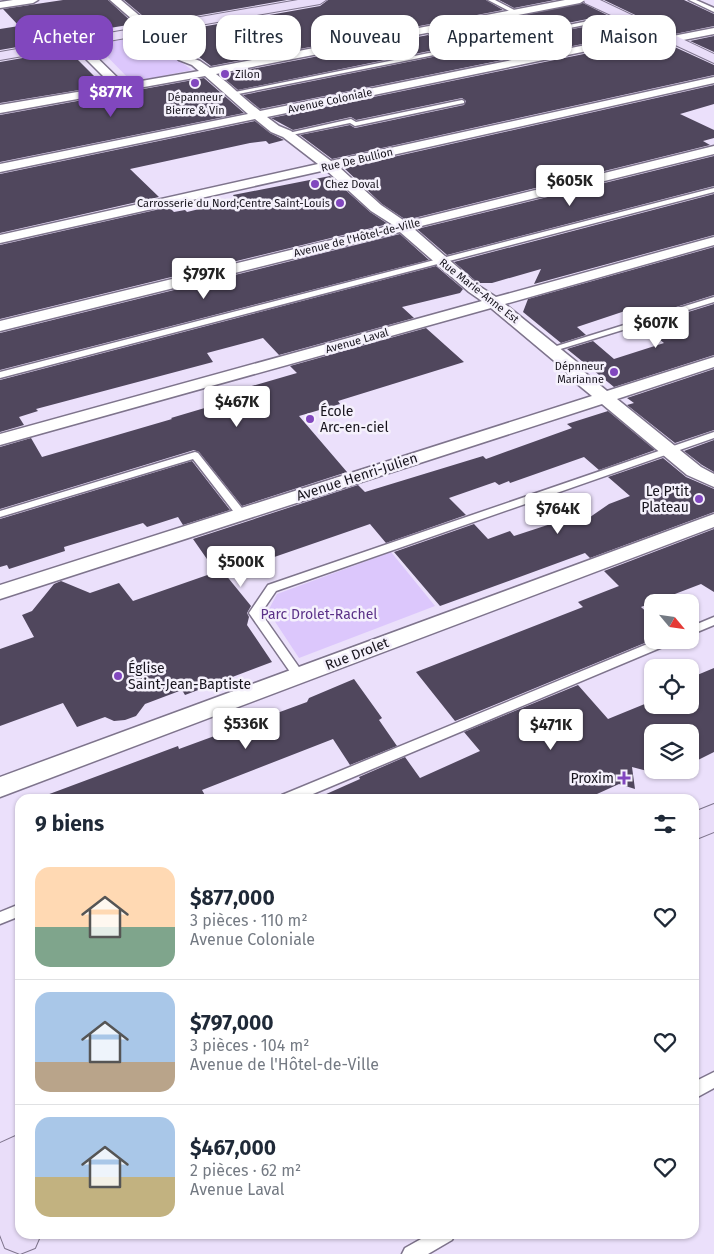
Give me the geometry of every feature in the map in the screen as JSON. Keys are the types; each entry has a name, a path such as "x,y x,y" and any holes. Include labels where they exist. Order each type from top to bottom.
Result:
{"main road":[{"path":"206,20 320,0"},
{"path":"590,0 621,15"},
{"path":"676,40 714,59"},
{"path":"0,56 15,53"},
{"path":"699,824 714,817"},
{"path":"0,1164 15,1156"},
{"path":"0,1173 15,1218"},
{"path":"22,1239 27,1254"}],"street":[{"path":"0,5 33,0"},
{"name":"Rue Marie-Anne Est","path":"115,0 132,15"},
{"path":"0,110 580,0"},
{"path":"676,38 714,31"},
{"name":"Avenue Coloniale","path":"0,168 582,49"},
{"path":"94,60 121,87"},
{"name":"Rue Marie-Anne Est","path":"188,60 196,63 232,93 236,99 275,129 287,134 328,166 376,208 392,217 401,227 474,289 495,303 551,349 572,367 576,374 694,471 714,481"},
{"name":"Rue De Bullion","path":"0,239 714,80"},
{"name":"Avenue de l'Hôtel-de-Ville","path":"0,326 714,150"},
{"name":"Avenue Laval","path":"0,440 714,241"},
{"name":"Avenue Henri-Julien","path":"0,592 714,362"},
{"name":"Rue Drolet","path":"0,787 714,520"}],"lane":[{"path":"491,0 515,12"},
{"path":"692,0 714,10"},
{"path":"232,93 429,54"},
{"path":"287,134 351,121 355,124 462,102"},
{"path":"0,375 714,190"},
{"path":"551,349 714,300"},
{"path":"299,676 256,613 272,588 714,435"},
{"path":"0,514 194,455 241,514"},
{"path":"699,627 714,621"},
{"path":"299,794 646,649"},
{"path":"0,918 15,912"},
{"path":"699,1088 714,1079"},
{"path":"410,1254 437,1239"}],"green space":[{"path":"123,40 123,60 178,60 192,70 132,82 111,60 113,60 113,41"},
{"name":"Parc Drolet-Rachel","path":"391,552 435,606 299,658 268,611 277,594"}],"building":[{"path":"63,0 108,0 124,15 123,26 113,27 113,15 15,15 15,22 3,9"},
{"path":"124,0 287,0 201,15 142,15"},
{"path":"328,0 486,0 503,10 477,15 429,15 429,24 419,26 419,15 311,15 311,47 301,49 301,15 269,15 320,6"},
{"path":"499,0 555,0 514,8"},
{"path":"604,0 684,0 714,14 714,26 676,34 676,15 635,15"},
{"path":"583,3 607,15 582,15 582,20 572,22 572,15 523,15"},
{"path":"216,24 216,60 242,60 211,66 203,60 206,60 206,26"},
{"path":"15,27 15,47 0,50 0,29"},
{"path":"582,27 582,44 572,46 572,29"},
{"path":"429,36 429,51 419,53 419,37"},
{"path":"714,36 714,52 690,41"},
{"path":"676,48 714,65 714,75 332,159 300,135 350,125 355,128 464,105 466,101 462,98 356,120 351,117 293,130 271,118 554,60 572,60 572,56 582,54 582,60 676,60"},
{"path":"311,58 311,60 385,60 238,90 220,75"},
{"path":"429,58 429,60 503,60 260,109 243,95 419,60"},
{"path":"15,59 78,60 104,86 0,103 0,62"},
{"path":"204,78 244,113 0,162 0,115"},
{"path":"714,85 714,104 680,114 714,130 714,138 703,141 710,145 406,220 382,204 344,168"},
{"path":"255,121 270,133 284,140 269,144 266,141 250,143 130,169 159,197 0,233 0,174"},
{"path":"714,156 714,186 447,255 417,229"},
{"path":"330,176 370,212 388,224 0,319 0,245 169,207 174,212 185,210 187,212 236,200 233,195"},
{"path":"714,194 714,235 534,284 541,269 492,283 478,283 454,262"},
{"path":"400,234 429,260 0,370 0,333"},
{"path":"714,247 714,295 635,320 625,311 577,327 586,335 561,343 523,312 528,299"},
{"path":"436,266 463,289 460,293 402,307 414,318 279,355 263,338 207,353 213,362 36,409 38,411 19,417 24,425 0,432 0,380"},
{"path":"714,304 714,355 614,387 567,349 593,341 614,359 664,343 643,326"},
{"path":"426,328 464,362 338,401 340,404 299,416 347,472 242,506 199,452 194,450 0,509 0,447 31,438 42,457 235,399 231,392 297,373 290,366"},
{"path":"714,369 714,430 675,443 627,405 634,403 627,398"},
{"path":"608,411 655,450 599,470 584,457 510,483 509,481 499,485 495,482 449,498 466,515 386,543 370,524 225,574 251,606 247,613 249,617 247,625 272,662 185,695 182,690 145,704 136,716 125,720 114,721 105,717 77,727 63,703 0,726 0,649 34,637 22,615 32,611 54,584 61,581 90,593 119,583 133,601 216,572 193,539 358,485 365,492 483,456 486,459 572,428 567,424"},
{"path":"714,440 714,472 684,451"},
{"path":"663,458 686,477 714,489 714,512 590,558 585,553 440,606 394,552 474,524 488,539 510,531 514,536 572,517 580,524 609,504 630,496 608,477"},
{"path":"192,461 230,510 183,525 178,517 147,527 143,523 64,547 65,551 9,569 7,565 0,567 0,519"},
{"path":"714,529 714,592 701,584 675,594 644,594 644,606 641,607 644,610 644,643 455,721 416,672 583,607 578,602 619,586 604,571"},
{"path":"714,668 714,752 699,760 699,724 644,724 644,770 632,767 635,789 619,784 597,794 326,794 405,757 420,778 480,751 464,732 578,685 608,719 644,704 644,714 699,714 699,674"},
{"path":"354,679 382,718 379,720 397,746 350,765 333,739 202,790 204,794 49,794 178,746 179,749 307,702 309,698"}],"place":[{"name":"Zilon","path":"225,74"},
{"name":"Dépanneur Bierre & Vin","path":"195,83"},
{"name":"Chez Doval","path":"315,184"},
{"name":"Carrosserie du Nord;Centre Saint-Louis","path":"340,203"},
{"name":"Dépnneur Marianne","path":"614,372"},
{"name":"École Arc-en-ciel","path":"310,419"},
{"name":"Le P'tit Plateau","path":"699,499"},
{"name":"Église Saint-Jean-Baptiste","path":"118,676"},
{"name":"Proxim","path":"624,778"}]}
